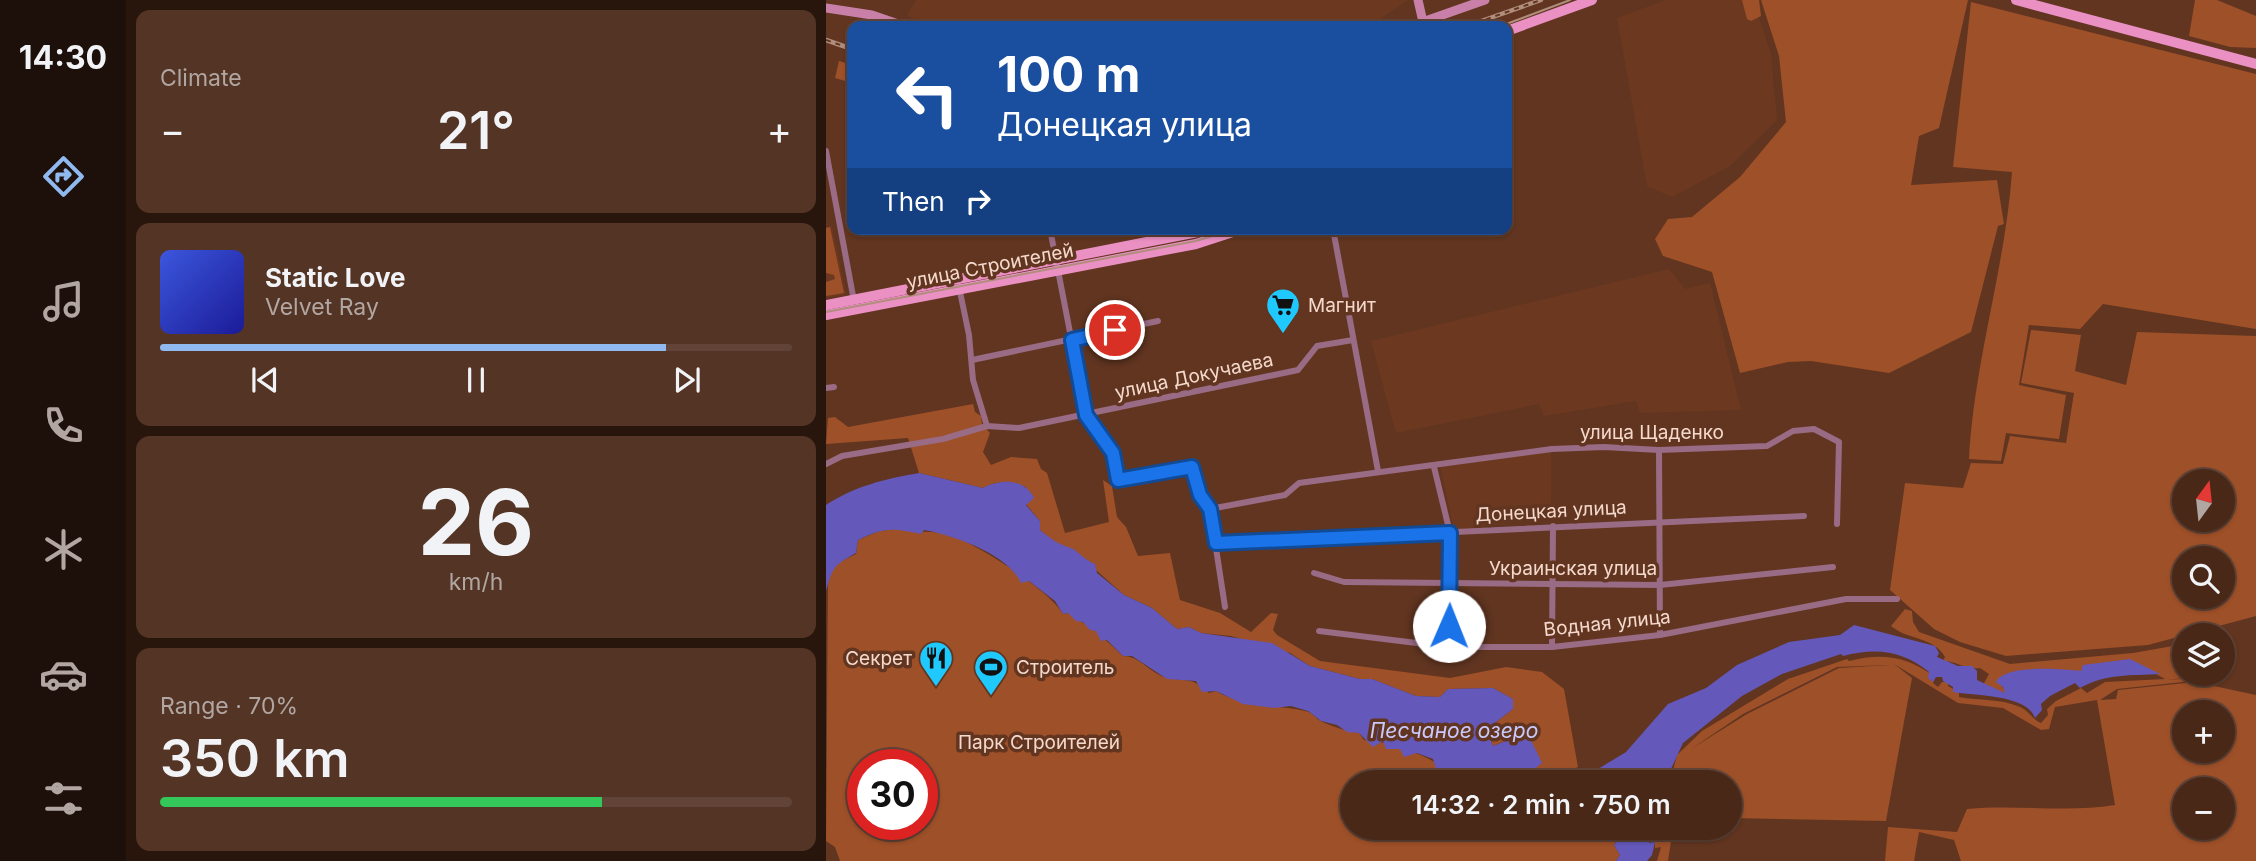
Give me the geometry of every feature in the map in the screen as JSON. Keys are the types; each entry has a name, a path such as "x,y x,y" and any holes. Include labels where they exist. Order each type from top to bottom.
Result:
{"main road":[{"path":"1418,0 1423,21"},
{"path":"1426,21 1485,0"},
{"path":"1512,28 1592,0"},
{"path":"2016,0 2256,64"},
{"path":"826,8 872,15 889,21"},
{"name":"улица Строителей","path":"1195,239 1202,235"},
{"name":"улица Строителей","path":"829,310 1214,235"}],"street":[{"path":"826,151 855,305"},
{"path":"826,196 834,194"},
{"path":"1052,235 1086,415 1113,453 1118,480 1192,467 1200,495 1210,509 1225,607"},
{"path":"1334,235 1378,471"},
{"path":"959,285 973,380 987,426"},
{"path":"972,360 1158,321"},
{"name":"улица Докучаева","path":"826,464 842,456 943,439 987,426 1009,430 1298,370 1317,346 1353,340"},
{"path":"826,388 834,387"},
{"name":"улица Щаденко","path":"1210,509 1285,495 1299,483 1378,471 1434,467 1552,449 1659,450 1767,446 1793,431 1814,429 1839,442 1837,524"},
{"path":"1659,450 1660,635"},
{"path":"1434,467 1450,533 1449,647"},
{"name":"Донецкая улица","path":"1216,543 1450,533 1658,520 1804,516"},
{"path":"1552,647 1553,526"},
{"name":"Украинская улица","path":"1314,573 1344,582 1660,584 1833,567"},
{"name":"Водная улица","path":"1318,631 1449,647 1552,647 1660,635 1846,599 1897,599"}],"shaded area":[{"path":"916,0 1408,0 1376,21 918,21 907,15"},
{"path":"1666,0 1753,0 1771,54 1777,120 1730,166 1672,197 1647,186 1617,18"},
{"path":"832,226 846,295 826,298 826,227"},
{"path":"1669,269 1685,289 1710,283 1741,410 1640,413 1636,401 1544,416 1539,404 1396,433 1371,341"},
{"path":"1551,451 1551,518 1454,530 1440,467"}],"green space":[{"path":"1742,0 1759,0 1761,16 1751,21 1747,19"},
{"path":"1761,0 1968,0 1939,128 1919,136 1911,185 1997,180 2004,224 1998,226 1971,332 1889,373 1811,361 1788,362 1740,373 1712,272 1663,256 1655,239 1668,219 1692,217 1740,177 1786,122 1779,56"},
{"path":"2195,0 2217,0 2256,16 2256,48 2230,47 2189,36"},
{"path":"1971,2 2256,74 2256,329 2103,304 2080,329 2029,325 2019,385 2066,395 2059,439 2006,433 2001,461 1969,459 1977,387 2003,244 2012,172 1953,167"},
{"path":"839,61 847,63 847,82 835,78"},
{"path":"830,227 844,293 826,296 826,282 835,279 834,275 826,273 826,228"},
{"path":"2031,330 2081,335 2075,371 2126,385 2137,332 2256,336 2256,616 2230,623 2172,623 2172,639 2148,645 2006,656 1960,642 1934,629 1890,590 1905,483 1963,488 1971,463 2003,464 2010,436 2066,443 2074,393 2021,383"},
{"path":"973,404 975,412 981,416 982,424 990,433 983,452 991,465 1011,457 1037,459 1041,469 1047,473 1065,533 1109,522 1103,480 1112,486 1117,517 1126,527 1138,556 1170,553 1180,600 1220,613 1251,632 1271,613 1278,614 1273,630 1277,635 1320,661 1450,678 1506,667 1542,672 1564,689 1578,767 1571,770 1532,770 1535,753 1513,738 1493,746 1489,736 1492,725 1513,709 1513,699 1493,688 1448,689 1440,697 1416,696 1372,679 1360,679 1310,666 1290,653 1231,636 1201,633 1189,627 1177,629 1152,608 1124,595 1078,554 1055,543 1040,530 1040,521 1026,504 1026,487 1004,483 983,488 919,473 908,438 826,444 828,418 835,417 848,427"},
{"name":"Парк Строителей","path":"904,528 947,534 992,556 1028,580 1056,604 1063,614 1068,613 1096,631 1123,656 1135,659 1162,676 1194,682 1209,693 1216,691 1249,703 1307,712 1327,724 1359,733 1364,740 1405,749 1448,770 1340,770 1340,840 1617,840 1614,845 1620,855 1616,861 840,861 835,847 826,841 828,575 838,563 856,554 858,540 879,531"},
{"path":"1905,609 1912,611 1913,622 1919,632 2010,664 2133,653 2172,646 2172,679 2167,680 2172,680 2172,683 2117,689 2100,700 2116,699 2118,690 2172,684 2214,686 2256,695 2256,861 1961,861 1954,840 1919,832 1914,861 1885,861 1888,827 1957,832 1967,809 2115,805 2097,700 2055,707 2049,729 2041,730 2003,708 1958,703 1894,664 1912,678 1886,821 1742,818 1742,770 1673,770 1677,755 1702,731 1788,679 1847,659 1849,661 1884,657 1905,661 1935,677 1933,683 1938,687 1942,682 1948,682 1948,686 1959,692 1959,697 2012,704 2041,723 2048,715 2047,709 2056,701 2081,688 2087,693 2105,682 2165,679 2136,663 2087,675 2002,683 2002,687 2009,692 2001,695 1996,689 1983,685 1989,674 1980,668 1943,661 1945,657 1934,645 1891,626","holes":["1890,665 1839,668 1747,714 1691,749 1743,714 1837,667"]},
{"path":"1655,840 1671,840 1668,861 1657,861 1661,847 1655,848"}],"water":[{"name":"Песчаное озеро","path":"919,473 983,488 1004,482 1025,487 1034,498 1026,505 1040,521 1040,530 1095,564 1097,573 1124,595 1152,608 1177,629 1189,627 1201,633 1272,643 1310,666 1360,679 1372,679 1416,696 1440,697 1448,689 1493,688 1513,699 1513,709 1492,725 1489,736 1493,746 1513,738 1530,738 1542,763 1533,770 1440,770 1436,769 1433,759 1417,753 1404,757 1400,749 1386,749 1383,741 1373,747 1359,733 1347,732 1337,725 1321,721 1308,711 1291,706 1274,708 1243,704 1216,691 1202,692 1196,681 1167,679 1132,656 1123,656 1107,640 1101,641 1096,631 1090,630 1083,622 1076,621 1068,613 1063,614 1055,601 1029,581 1021,583 1004,563 992,555 964,541 924,530 921,534 889,530 858,540 856,553 835,568 826,591 826,505 848,493"},
{"name":"Песчаное озеро","path":"1854,625 1935,646 1939,653 1937,657 1958,666 1972,666 1977,671 1977,680 2005,693 2003,687 1996,682 2001,676 2022,670 2081,671 2083,665 2130,659 2160,674 2110,678 2080,688 2075,683 2050,696 2041,704 2042,710 2035,718 2022,704 2011,700 1953,692 1953,687 1943,681 1942,677 1936,677 1933,682 1928,678 1929,672 1899,655 1878,652 1843,656 1841,654 1782,674 1742,696 1683,743 1671,770 1594,770 1626,752 1668,704 1706,688 1737,665 1789,642 1840,635"},
{"path":"1618,840 1655,842 1652,855 1647,861 1616,861 1620,855 1614,845"}],"tram line":[{"path":"1512,22 1570,0"},
{"path":"826,312 1196,241 1216,235"}],"railway":[{"path":"1481,21 1541,0"},
{"path":"826,40 847,47"}],"place":[{"name":"Магнит","path":"1283,335"},
{"name":"Секрет","path":"936,688"},
{"name":"Строитель","path":"991,697"}],"route":[{"path":"1115,330 1072,340 1086,415 1113,453 1118,480 1192,467 1200,495 1210,509 1216,543 1450,533 1449,626"}]}
